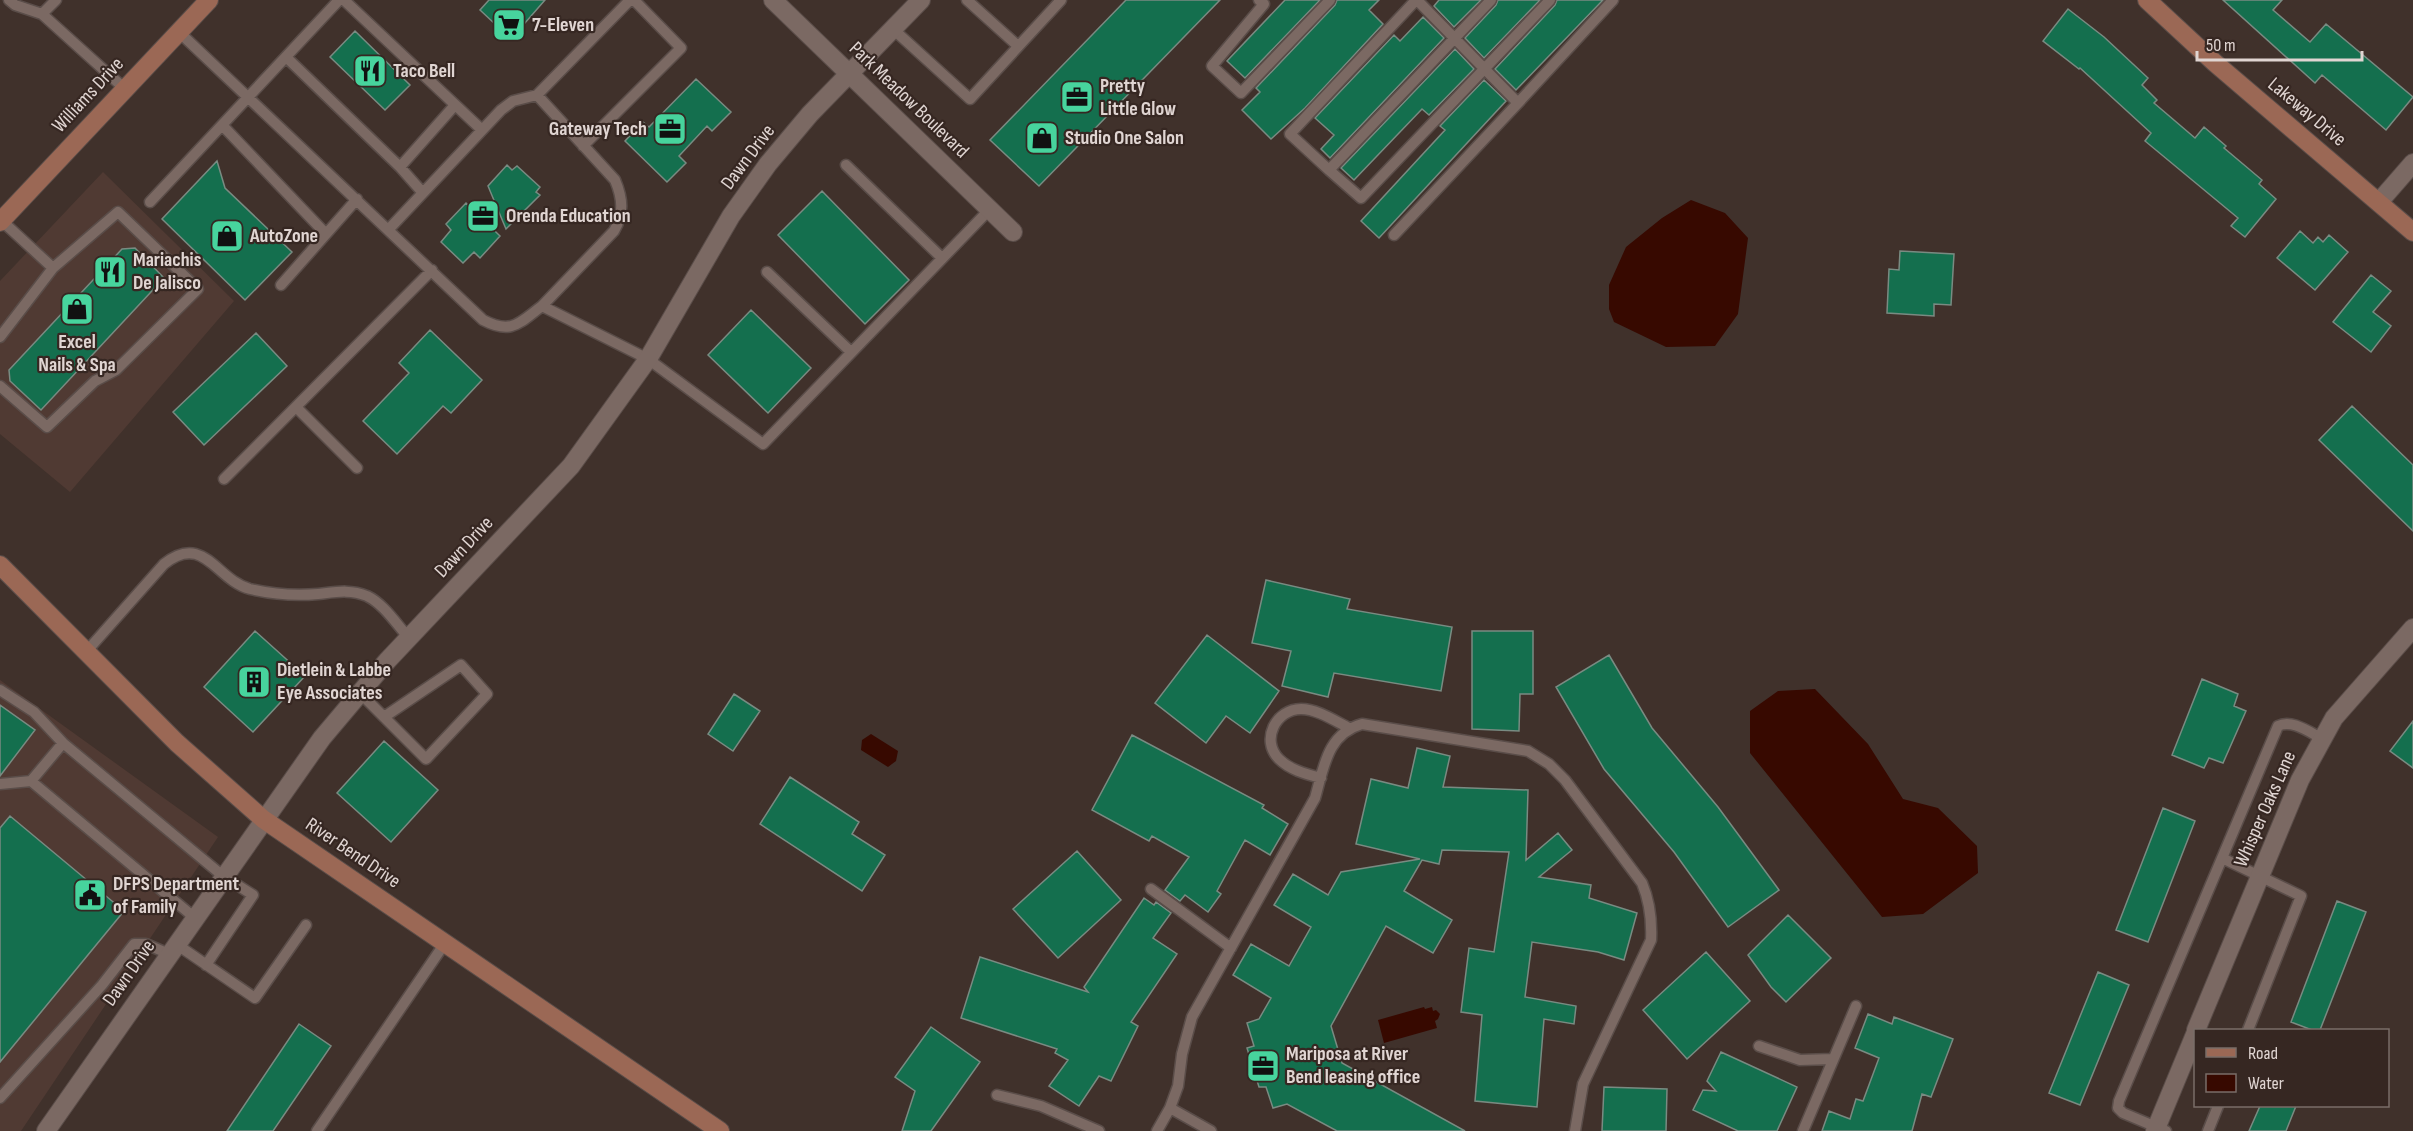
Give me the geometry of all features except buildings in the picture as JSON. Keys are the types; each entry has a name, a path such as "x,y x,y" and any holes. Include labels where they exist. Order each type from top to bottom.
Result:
{"street":[{"name":"Williams Drive","path":"1,221 210,0"},
{"name":"Park Meadow Boulevard","path":"772,0 1013,232"},
{"name":"Dawn Drive","path":"46,1131 322,738 409,638 572,466 648,359 731,216 768,164 810,114 851,75 921,0"},
{"name":"Lakeway Drive","path":"2147,0 2215,63 2413,232"},
{"path":"2379,202 2413,163"},
{"name":"River Bend Drive","path":"0,565 177,743 263,819 720,1131"},
{"name":"Whisper Oaks Lane","path":"2197,1029 2300,780 2322,739 2334,718 2413,628"},
{"name":"Whisper Oaks Lane","path":"2159,1130 2194,1036"}],"lane":[{"path":"9,0 15,5 42,14 125,89"},
{"path":"42,14 56,0"},
{"path":"150,202 339,0"},
{"path":"344,0 482,130"},
{"path":"389,229 501,110 513,101 537,95 632,0 681,48 584,146"},
{"path":"967,0 1018,46"},
{"path":"893,29 970,99 1061,0"},
{"path":"1259,0 1264,3 1212,66 1241,93 1330,0"},
{"path":"1518,103 1485,69 1454,37 1417,0 1290,134 1361,198 1485,69 1550,0"},
{"path":"1329,170 1491,0"},
{"path":"1394,235 1612,0"},
{"path":"179,32 483,320 497,327 516,325 542,306 614,231 620,221 622,206 615,180 537,95"},
{"path":"286,57 400,167 423,193"},
{"path":"400,167 455,105"},
{"path":"223,126 326,234"},
{"path":"846,165 942,258"},
{"path":"281,285 357,199"},
{"path":"542,306 648,359 763,444 990,209"},
{"path":"0,337 53,268 118,212 198,289 116,370 95,381 47,427 0,386"},
{"path":"1,221 53,268"},
{"path":"224,479 432,270"},
{"path":"767,272 852,352"},
{"path":"296,406 357,468"},
{"path":"86,652 164,564 172,558 187,554 204,556 237,585 252,589 283,594 356,592 370,597 409,638"},
{"path":"360,693 384,717 426,759 487,694 460,665 384,717"},
{"path":"0,690 34,711 63,742 223,876 253,895 206,965"},
{"path":"1321,778 1287,766 1276,757 1270,736 1274,724 1292,710 1302,709 1312,711 1349,728"},
{"path":"2159,1130 2123,1113 2118,1107 2119,1101 2278,726 2284,723 2292,724 2322,739"},
{"path":"1156,1131 1170,1108 1178,1086 1182,1054 1192,1017 1315,798 1326,759 1335,742 1349,728 1362,724 1528,751 1549,764 1565,780 1642,883 1649,899 1652,922 1650,940 1583,1084 1575,1131"},
{"path":"31,782 63,742"},
{"path":"0,784 31,782 195,918"},
{"path":"2222,858 2301,896 2248,1029"},
{"path":"1151,889 1230,948"},
{"path":"0,1098 88,1002 134,944 173,949 206,965 255,998 306,925"},
{"path":"318,1131 445,943"},
{"path":"1803,1131 1856,1006"},
{"path":"1759,1046 1800,1060 1833,1059"},
{"path":"997,1095 1041,1106 1099,1131"},
{"path":"2208,1131 2218,1107"},
{"path":"1170,1108 1211,1131"}],"shaded area":[{"path":"103,172 234,301 70,492 0,434 0,281"},
{"path":"0,680 218,837 21,1131 0,1131"}],"water":[{"path":"1691,200 1725,213 1748,238 1738,314 1715,346 1666,347 1614,322 1609,309 1609,285 1626,247 1662,218"},
{"path":"1815,689 1868,744 1903,799 1938,808 1977,846 1978,873 1923,914 1882,917 1750,753 1750,711 1778,691"},
{"path":"871,734 898,751 896,761 888,767 861,750 862,740"},
{"path":"1424,1007 1425,1009 1432,1007 1433,1011 1436,1010 1440,1014 1435,1021 1437,1028 1384,1043 1378,1020"}],"place":[{"name":"7-Eleven","path":"509,25"},
{"name":"Taco Bell","path":"370,71"},
{"name":"Pretty Little Glow","path":"1077,97"},
{"name":"Gateway Tech","path":"670,129"},
{"name":"Studio One Salon","path":"1042,138"},
{"name":"Orenda Education","path":"483,216"},
{"name":"AutoZone","path":"227,236"},
{"name":"Mariachis De Jalisco","path":"110,272"},
{"name":"Excel Nails & Spa","path":"77,309"},
{"name":"Dietlein & Labbe Eye Associates","path":"254,682"},
{"name":"DFPS Department of Family","path":"90,895"},
{"name":"Mariposa at River Bend leasing office","path":"1263,1066"}]}
